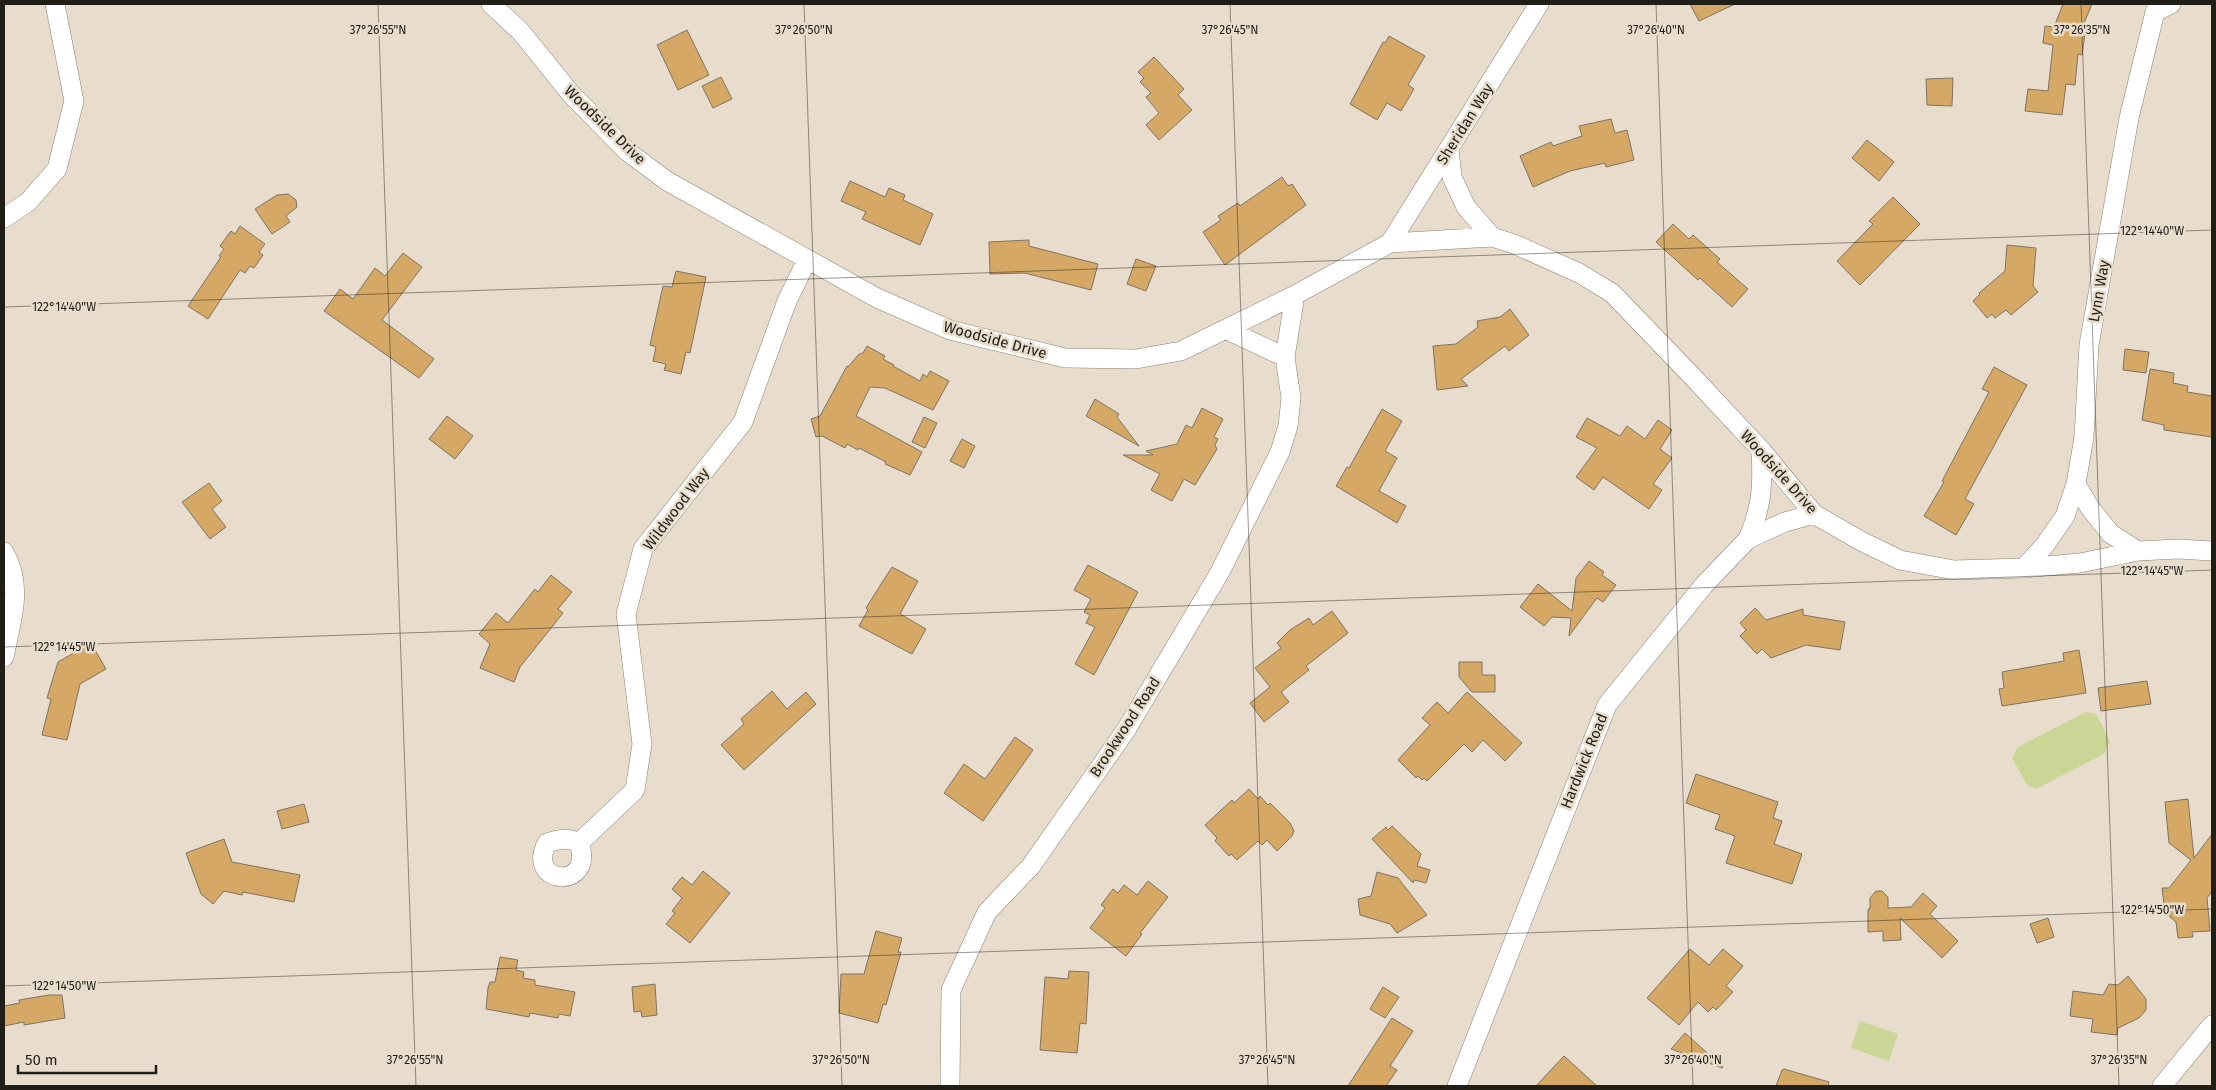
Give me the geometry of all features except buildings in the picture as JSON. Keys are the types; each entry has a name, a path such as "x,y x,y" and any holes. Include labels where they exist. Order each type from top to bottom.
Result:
{"street":[{"path":"4,218 28,202 57,169 74,102 55,4"},
{"name":"Woodside Drive","path":"492,4 521,32 571,94 628,152 667,182 877,298 950,330 1065,358 1136,359 1181,351 1227,330 1295,296 1390,243 1492,237 1514,244 1579,273 1612,293 1760,450 1814,514 1861,541 1900,560 1954,570 2024,568 2080,563 2138,551 2178,549 2212,551"},
{"name":"Sheridan Way","path":"1390,243 1540,4"},
{"name":"Lynn Way","path":"2024,568 2045,545 2065,516 2076,484 2084,437 2089,346 2129,118 2158,6"},
{"path":"1449,149 1452,176 1466,207 1492,237"},
{"name":"Wildwood Way","path":"579,843 635,790 642,744 626,614 643,549 743,422 787,301 807,260"},
{"name":"Brookwood Road","path":"950,1086 951,990 987,912 1031,866 1126,730 1220,572 1280,452 1288,426 1291,398 1285,357 1295,296"},
{"path":"1227,330 1285,357"},
{"path":"1748,538 1758,516 1762,490 1760,450"},
{"path":"2076,484 2090,508 2111,534 2138,551"},
{"name":"Hardwick Road","path":"1457,1086 1607,705 1704,585 1748,538 1785,522 1814,514"},
{"path":"4,552 14,575 16,595 4,658"},
{"path":"2162,1086 2208,1034"}],"green space":[{"path":"2086,712 2096,714 2110,741 2104,754 2036,789 2027,785 2012,758 2018,747"},
{"path":"1860,1021 1898,1034 1889,1061 1851,1048"}]}
